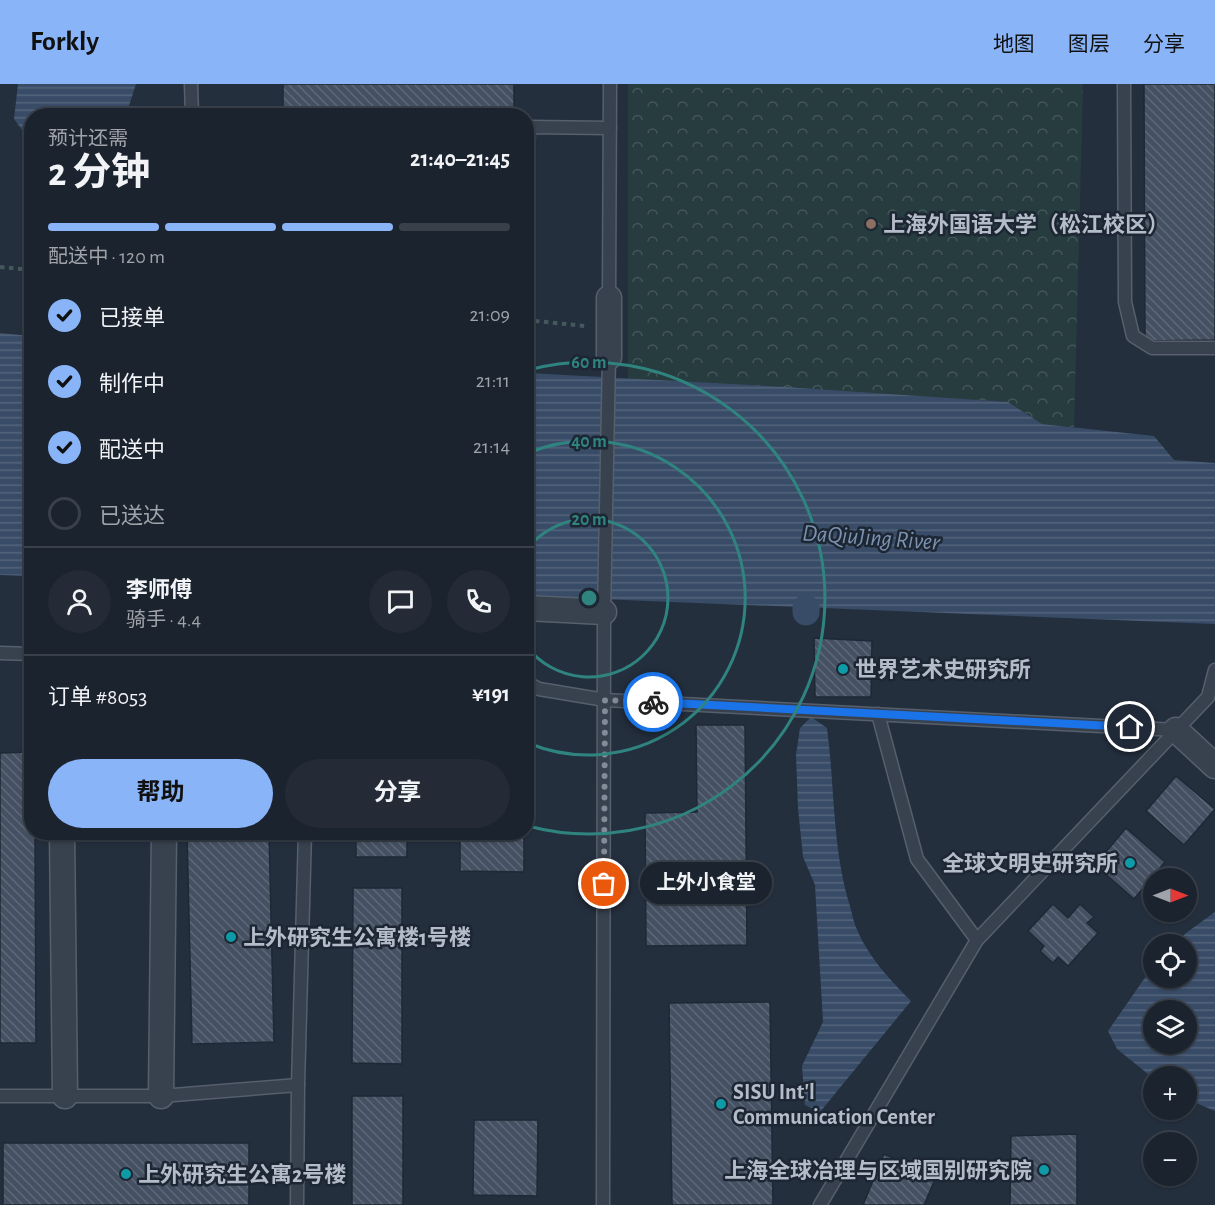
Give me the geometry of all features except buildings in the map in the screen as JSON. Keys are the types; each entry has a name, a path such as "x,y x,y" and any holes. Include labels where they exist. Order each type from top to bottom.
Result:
{"street":[{"path":"609,298 609,357"},
{"path":"534,608 604,612"},
{"path":"1176,730 1215,765"},
{"path":"62,840 65,1096"},
{"path":"160,1096 164,840"}],"lane":[{"path":"192,84 192,108"},
{"path":"609,298 610,84"},
{"path":"1124,84 1125,302 1133,336 1152,348 1215,348"},
{"path":"534,127 610,128"},
{"path":"603,1205 604,612 609,357"},
{"path":"0,653 24,654"},
{"path":"820,1205 977,940 1208,697 1215,670"},
{"path":"534,686 605,700 1176,730"},
{"path":"878,714 917,859 977,940"},
{"path":"297,1205 305,840"},
{"path":"0,1096 160,1096 298,1085"}],"path":[{"path":"0,267 24,269"},
{"path":"534,321 609,328"}],"green space":[{"path":"628,84 1083,84 1074,427 1042,424 1008,402 628,379"}],"water":[{"path":"18,84 136,84 128,108 24,108 24,133 14,119"},
{"path":"0,333 24,335 24,576 0,575"},
{"name":"DaQiuJing River","path":"534,373 1008,402 1042,424 1154,436 1174,460 1215,463 1215,624 534,596"},
{"path":"811,717 827,728 840,862 855,926 875,960 911,1001 820,1112 805,1105 802,1066 823,1022 815,885 803,857 798,808 796,755 800,728"},
{"path":"1215,912 1215,1111 1197,1103 1197,1066 1143,1066 1143,1070 1117,1049 1108,1031 1143,980 1143,988 1197,988 1197,934 1185,934"}],"way so far":[{"path":"604,884 605,700 653,702"}],"place":[{"name":"上海外国语大学（松江校区）","path":"871,224"},
{"name":"世界艺术史研究所","path":"843,669"},
{"name":"全球文明史研究所","path":"1130,863"},
{"name":"上外小食堂","path":"604,884"},
{"name":"上外研究生公寓楼1号楼","path":"231,937"},
{"name":"SISU Int'l Communication Center","path":"721,1104"},
{"name":"上海全球冶理与区域国别研究院","path":"1044,1170"},
{"name":"上外研究生公寓2号楼","path":"126,1174"}],"route":[{"path":"653,702 1130,727"}]}
